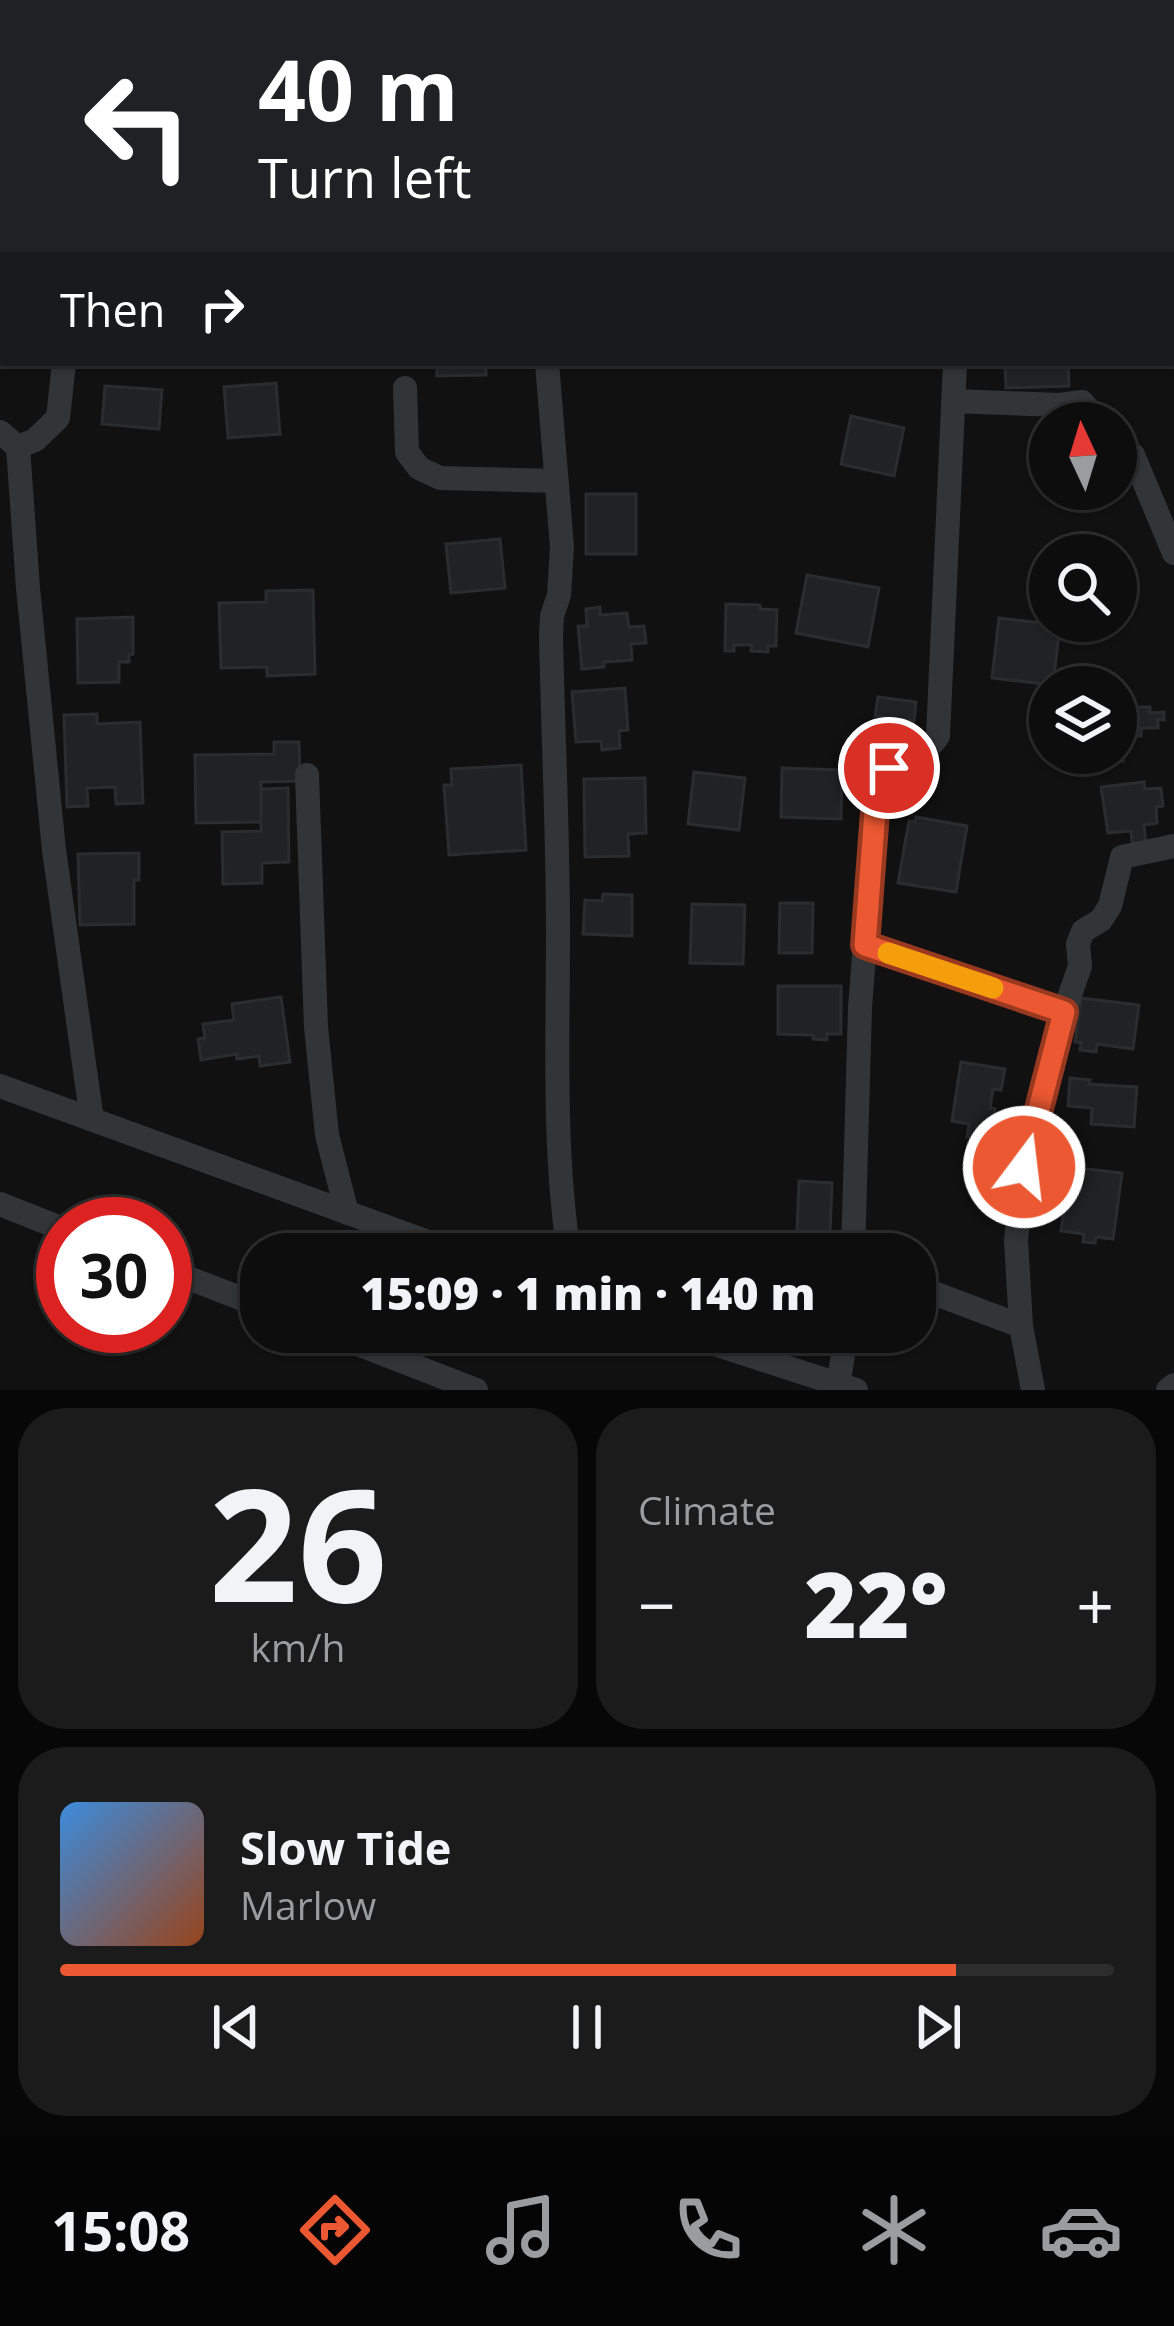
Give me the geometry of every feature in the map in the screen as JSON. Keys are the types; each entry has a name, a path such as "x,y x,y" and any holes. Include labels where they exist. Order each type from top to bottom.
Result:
{"street":[{"path":"64,366 58,418 35,440 9,439 54,850 92,1120"},
{"path":"547,366 562,547 551,635 558,1146 566,1233"},
{"path":"858,1233 865,945 875,809 880,776 923,753 938,736 955,366"},
{"path":"405,388 407,452 419,468 440,478 556,481"},
{"path":"953,401 1029,404"},
{"path":"1137,465 1174,553"},
{"path":"308,776 316,1027 327,1135 347,1213"},
{"path":"1033,1390 1021,1325 1016,1240 1024,1167 1080,966 1078,944 1084,931 1101,920 1110,906 1121,857 1174,846"},
{"path":"865,945 1064,1012"},
{"path":"0,1086 402,1233"},
{"path":"0,1204 36,1218"},
{"path":"192,1279 240,1298"},
{"path":"936,1294 1021,1325"},
{"path":"381,1353 476,1390"},
{"path":"743,1353 847,1387 847,1353"}],"building":[{"path":"437,366 486,366 486,375 437,376"},
{"path":"1005,366 1068,366 1069,386 1006,388"},
{"path":"276,383 280,434 228,438 224,387"},
{"path":"105,386 162,390 159,429 102,424"},
{"path":"851,416 904,428 894,476 841,464"},
{"path":"586,494 636,494 636,554 586,554"},
{"path":"500,539 505,588 451,593 446,544"},
{"path":"807,575 879,588 868,647 796,633"},
{"path":"313,590 315,674 267,676 267,667 221,668 219,603 266,602 266,591"},
{"path":"726,604 777,610 776,646 768,646 768,652 751,651 752,645 734,645 734,651 725,651"},
{"path":"600,607 600,615 627,613 629,627 644,626 646,643 631,644 632,660 582,669 578,626 587,626 586,609"},
{"path":"133,617 133,654 129,662 119,662 119,682 78,683 77,619"},
{"path":"999,618 1029,621 1029,642 1058,642 1055,666 1029,666 1029,682 992,678"},
{"path":"625,688 628,730 619,731 620,748 602,750 601,741 576,742 572,692"},
{"path":"878,697 916,702 914,721 875,716"},
{"path":"1137,707 1164,712 1158,728 1141,728 1137,736"},
{"path":"97,714 97,724 140,722 143,803 116,804 115,787 87,788 88,806 67,807 64,715"},
{"path":"274,742 299,742 300,781 261,782 261,822 196,823 195,755 274,754"},
{"path":"521,765 526,850 449,855 444,785 452,785 451,769"},
{"path":"782,768 842,770 841,819 781,817"},
{"path":"694,772 745,778 739,830 688,824"},
{"path":"645,778 646,833 628,834 629,856 585,857 584,779"},
{"path":"1144,782 1145,789 1161,788 1163,806 1156,807 1157,823 1144,825 1146,847 1133,848 1131,831 1108,833 1101,787"},
{"path":"288,788 289,862 262,863 262,883 223,884 222,832 261,831 261,789"},
{"path":"916,817 967,826 956,892 898,883 909,821 915,822"},
{"path":"139,853 134,924 80,925 78,854"},
{"path":"603,894 632,895 632,936 583,934 585,900 602,901"},
{"path":"780,903 813,903 812,953 779,953"},
{"path":"692,904 745,905 743,964 690,963"},
{"path":"778,986 841,986 841,1034 827,1034 827,1040 778,1034"},
{"path":"281,997 290,1062 260,1066 259,1056 237,1059 237,1054 201,1060 198,1039 205,1038 203,1024 234,1020 232,1004"},
{"path":"1081,998 1139,1005 1133,1049 1097,1044 1096,1052 1080,1050 1081,1043 1075,1042"},
{"path":"961,1062 1005,1069 1001,1090 993,1089 989,1140 967,1137 969,1124 952,1121"},
{"path":"1070,1078 1137,1087 1134,1127 1091,1124 1092,1108 1068,1106"},
{"path":"1070,1167 1122,1173 1113,1239 1096,1237 1095,1243 1083,1242 1084,1234 1061,1231"},
{"path":"799,1181 832,1183 830,1233 797,1233"}],"slow traffic":[{"path":"888,953 993,988"}],"route":[{"path":"889,768 877,785 865,945 1064,1012 1024,1167"}]}
